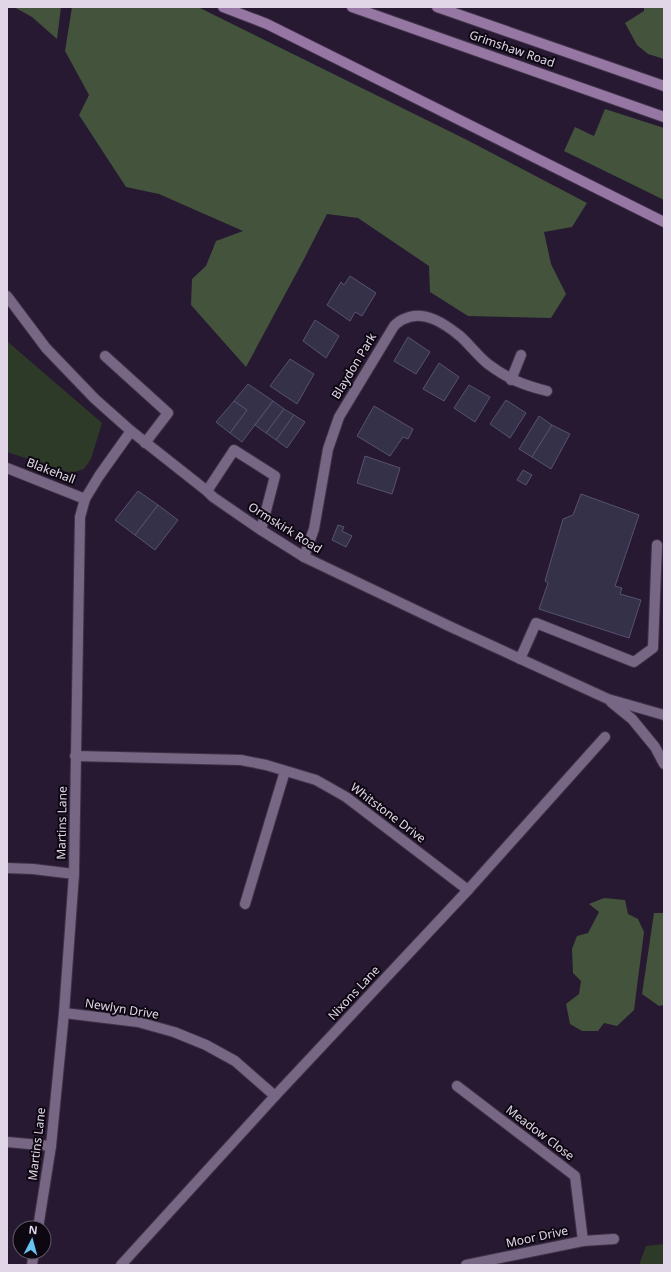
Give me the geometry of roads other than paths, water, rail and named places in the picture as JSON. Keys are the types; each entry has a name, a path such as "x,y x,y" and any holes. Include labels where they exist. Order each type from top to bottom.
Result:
{"main road":[{"path":"223,7 266,24 664,222"},
{"name":"Grimshaw Road","path":"352,7 664,117"},
{"name":"Grimshaw Road","path":"437,7 664,86"}],"street":[{"name":"Ormskirk Road","path":"7,296 46,348 95,399 145,443 213,497 260,530 304,557 520,659 608,699 664,715"},
{"name":"Blaydon Park","path":"304,557 314,529 328,449 339,417 394,326 405,318 420,315 434,318 460,336 487,364 511,380 529,387 547,391"},
{"path":"511,380 521,355"},
{"path":"105,356 168,413 145,443"},
{"name":"Martins Lane","path":"39,1220 51,1146 64,1013 74,874 80,517 86,499 99,476 131,431"},
{"path":"207,491 234,450 275,476 260,530"},
{"name":"Blakehall","path":"7,468 86,499"},
{"path":"520,659 536,623 634,662 653,648 657,545"},
{"name":"Ormskirk Road","path":"608,699 632,719 655,747 664,764"},
{"name":"Nixons Lane","path":"121,1265 275,1096 468,890 605,737"},
{"name":"Whitstone Drive","path":"75,756 241,760 266,765 316,780 346,797 468,890"},
{"path":"245,904 285,771"},
{"path":"7,868 33,869 74,874"},
{"name":"Newlyn Drive","path":"64,1013 138,1022 174,1032 206,1045 235,1060 275,1096"},
{"name":"Meadow Close","path":"457,1086 575,1176 583,1241"},
{"path":"7,1142 51,1146"},
{"name":"Moor Drive","path":"466,1265 583,1241 614,1239"}]}
